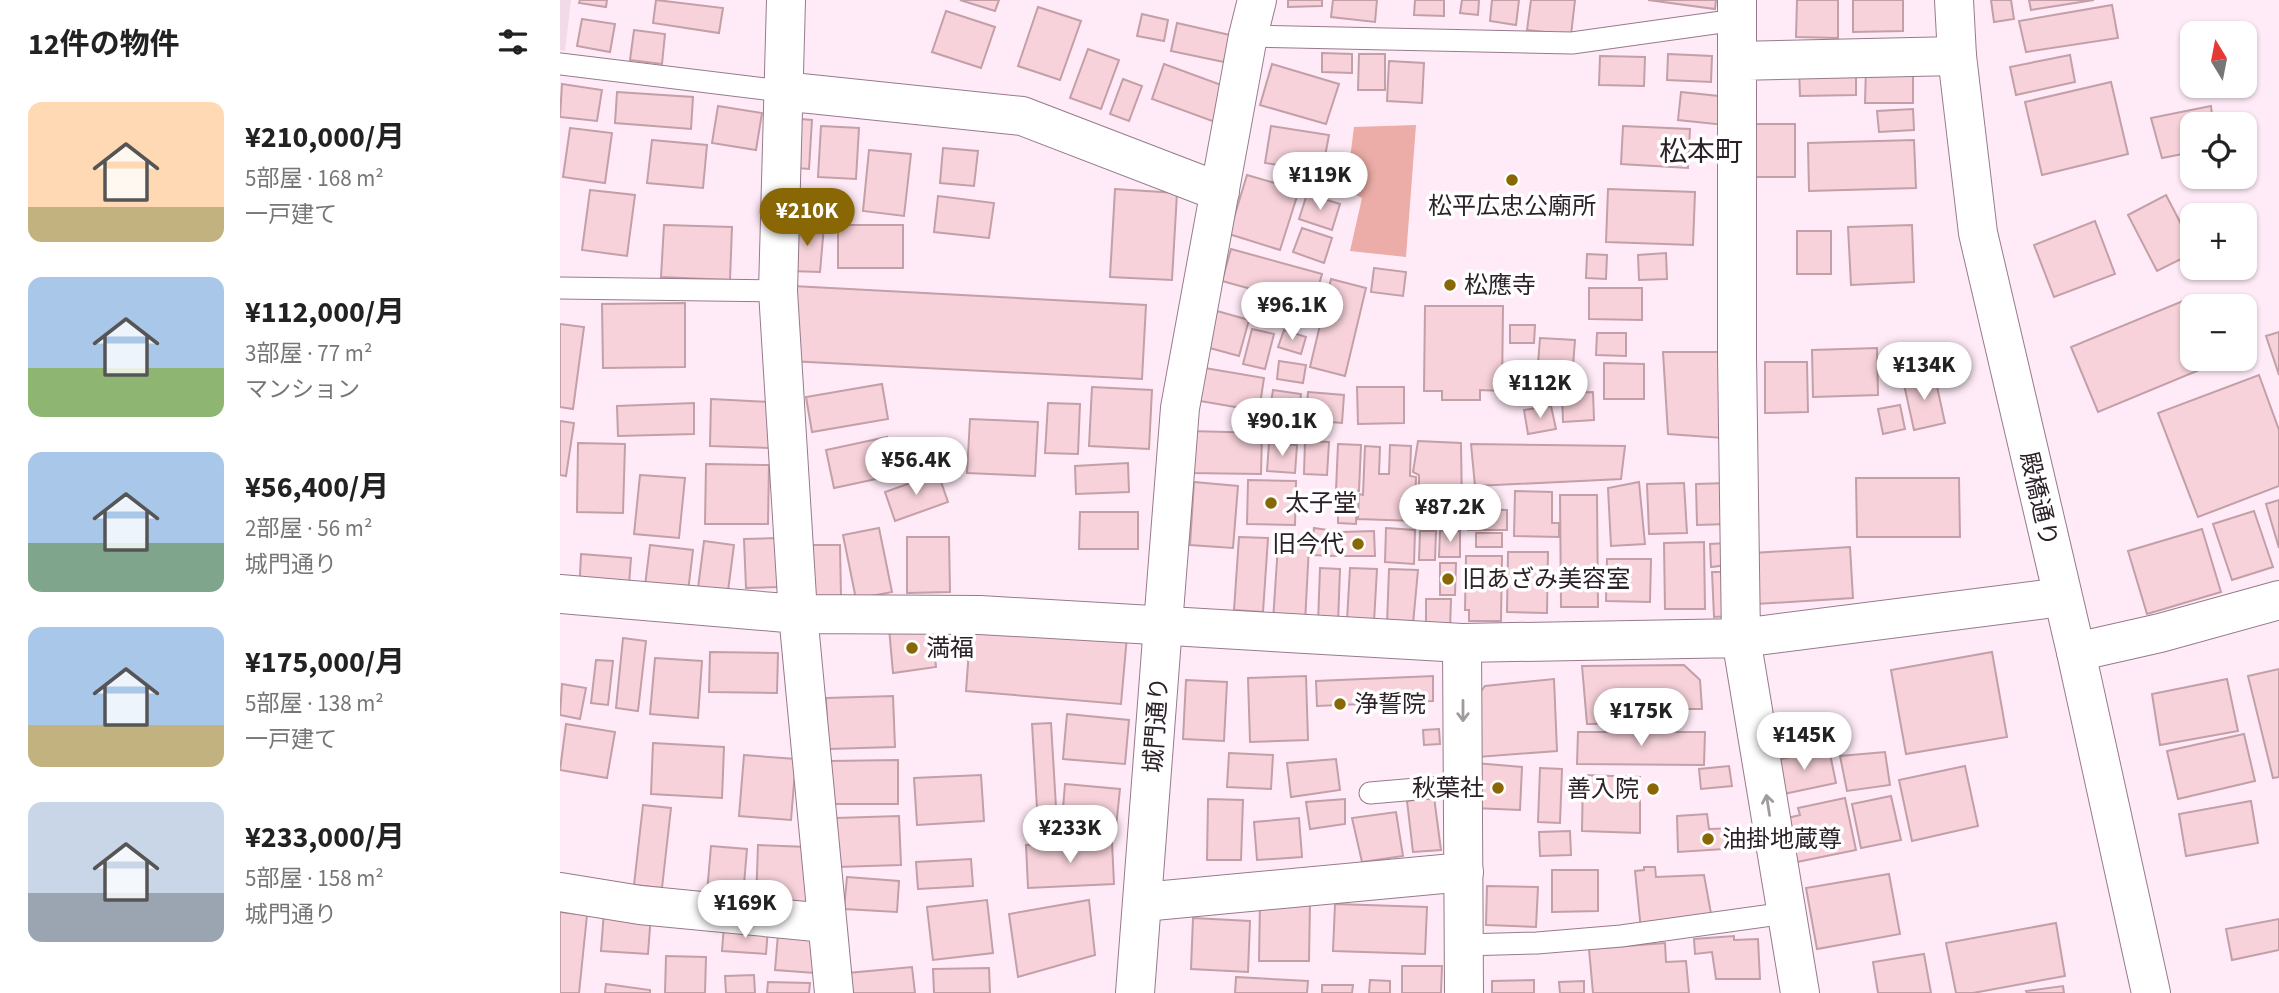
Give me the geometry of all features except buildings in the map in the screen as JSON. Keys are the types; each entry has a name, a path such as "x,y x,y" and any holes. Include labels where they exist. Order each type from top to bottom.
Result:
{"street":[{"path":"786,0 778,291 798,614 834,993"},
{"name":"城門通り","path":"1135,993 1180,408 1248,36 1258,0"},
{"name":"殿橋通り","path":"1954,0 1957,56 1978,233 2076,652 2151,993"},
{"path":"1736,10 1741,638 1800,993"},
{"path":"1737,61 1957,56"},
{"path":"782,91 1022,116 1220,192"},
{"path":"560,594 798,614 980,615 1462,643 1741,638 2062,597"},
{"path":"2076,652 2160,633 2279,600"},
{"path":"1462,643 1464,993"},
{"path":"1143,902 1464,872"},
{"path":"560,892 640,905 827,923"}],"lane":[{"path":"1248,36 1572,43 1736,10"},
{"path":"560,64 782,91"},
{"path":"560,288 778,291"},
{"path":"1370,793 1463,785"},
{"path":"1464,945 1536,943 1621,936 1786,914"}],"shaded area":[{"path":"560,0 571,0 565,51 560,50"},
{"path":"1416,125 1406,257 1350,251 1362,198 1346,190 1354,127"}],"place":[{"name":"松平広忠公廟所","path":"1512,180"},
{"name":"松應寺","path":"1450,285"},
{"name":"太子堂","path":"1271,503"},
{"name":"旧今代","path":"1358,544"},
{"name":"旧あざみ美容室","path":"1448,579"},
{"name":"満福","path":"912,648"},
{"name":"浄誓院","path":"1340,704"},
{"name":"秋葉社","path":"1498,788"},
{"name":"善入院","path":"1653,789"},
{"name":"油掛地蔵尊","path":"1708,839"}],"district":[{"name":"松本町","path":"1701,151"}]}
